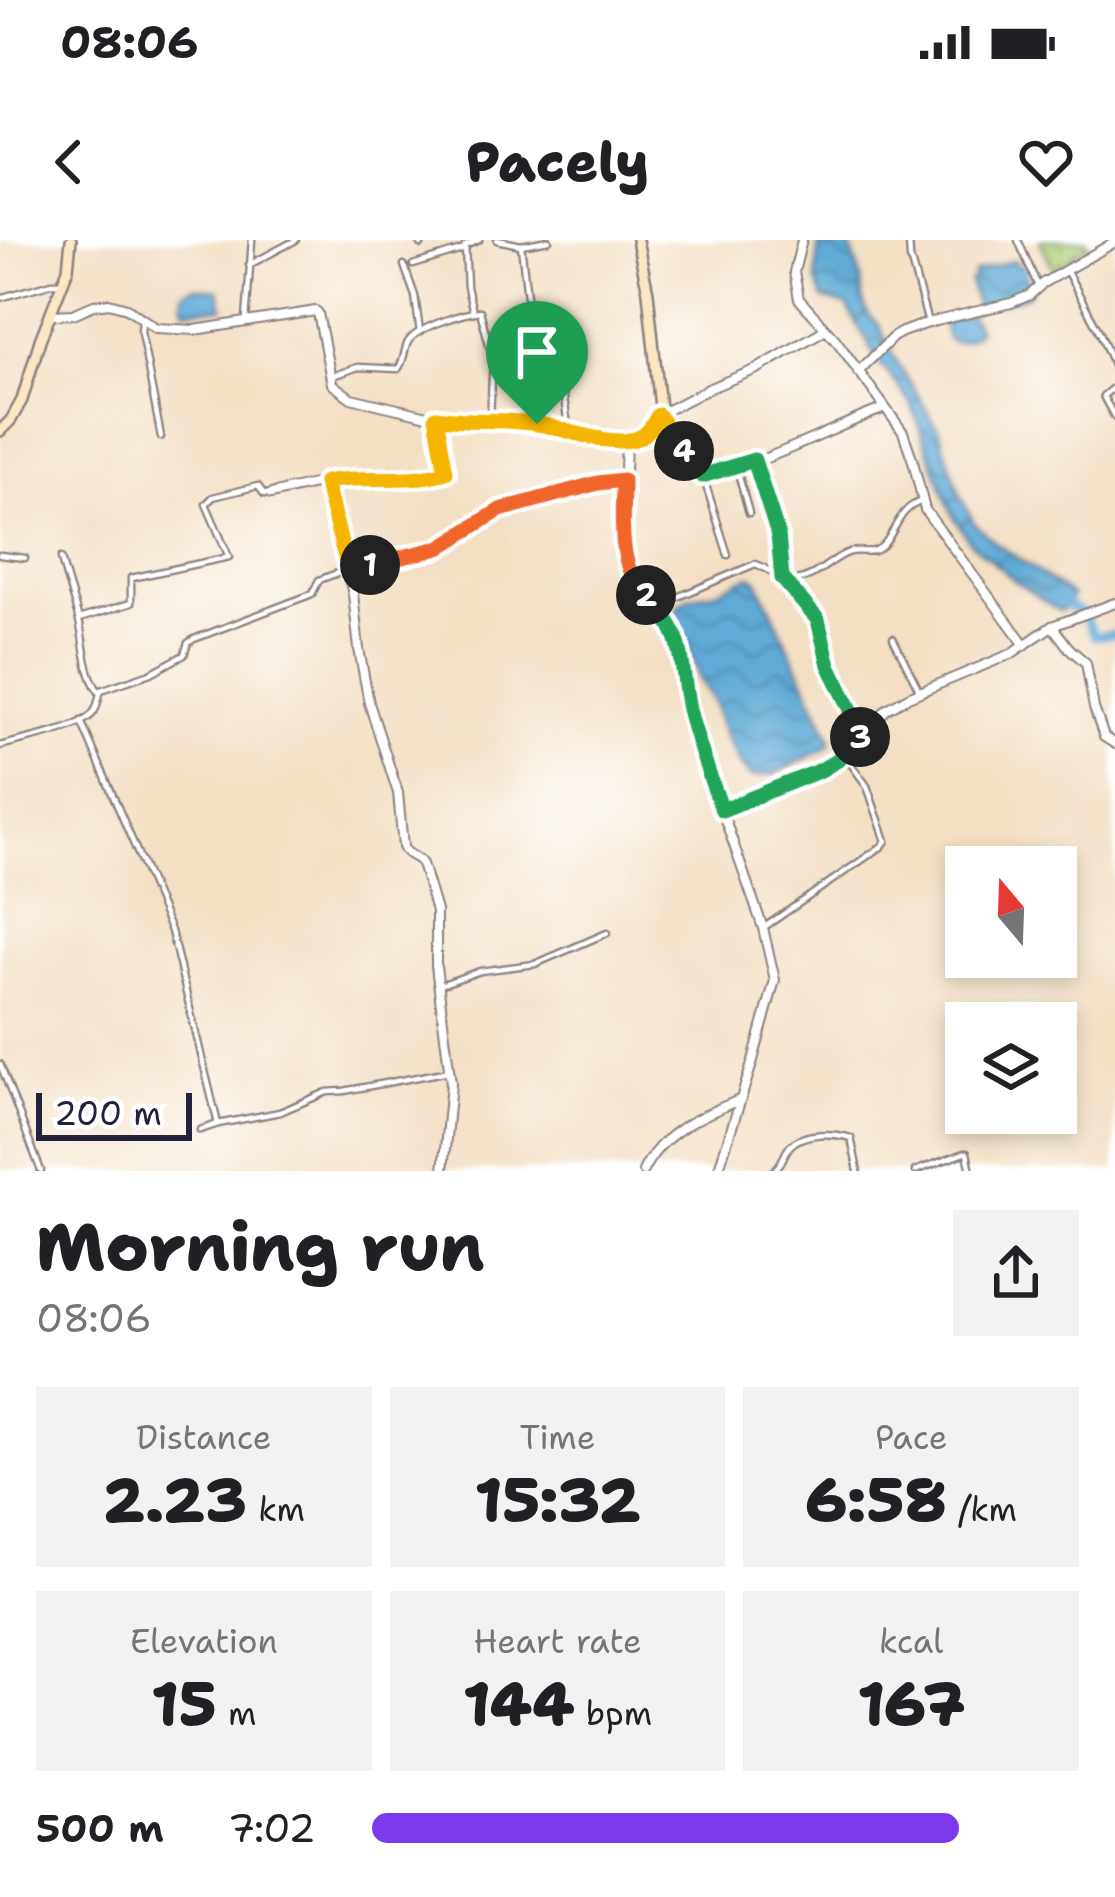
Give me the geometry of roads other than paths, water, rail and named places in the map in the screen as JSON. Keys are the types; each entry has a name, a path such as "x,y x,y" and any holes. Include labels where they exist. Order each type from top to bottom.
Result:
{"main road":[{"path":"0,431 22,400 63,283 71,240"},
{"path":"626,441 644,434 658,415 660,396 637,240"}],"street":[{"path":"246,320 252,240"},
{"path":"249,265 296,240"},
{"path":"473,312 465,249 479,240"},
{"path":"497,240 521,245 549,240"},
{"path":"802,240 794,272 799,299 903,432 922,501 1025,645"},
{"path":"909,240 928,322"},
{"path":"1018,240 1038,287"},
{"path":"858,372 893,337 928,322 1030,295 1115,242"},
{"path":"521,245 528,340 536,365 531,379 537,424"},
{"path":"413,265 465,249"},
{"path":"404,265 420,332"},
{"path":"1067,271 1115,369"},
{"path":"0,298 63,283"},
{"path":"51,315 74,314 109,303 127,308 156,328 195,330 317,311 329,377 351,398 465,422 490,419 537,424 626,441 624,543 631,575 674,628 679,641 689,709 774,967 775,980 752,1064 718,1171"},
{"path":"329,377 358,367 398,368 410,338 480,311 493,359 490,419"},
{"path":"142,320 161,437"},
{"path":"728,555 703,476 658,415 757,369 826,329"},
{"path":"1115,386 1103,396 1115,418"},
{"path":"563,391 569,433"},
{"path":"703,476 885,408"},
{"path":"79,619 131,603 131,578 229,557 206,504 213,497 258,486 269,494 325,482 385,476 415,479 446,472 436,417"},
{"path":"754,460 778,535 782,578"},
{"path":"736,466 749,513"},
{"path":"99,692 163,668 184,655 189,641 312,594 319,580 439,548 500,510 623,480"},
{"path":"325,482 348,569 363,676 397,787 403,848 421,861 436,910 436,966 451,1104 443,1171"},
{"path":"782,578 794,580 815,573 847,552 876,551 899,516 922,501"},
{"path":"0,555 25,558"},
{"path":"0,746 93,714 99,692 88,670 61,558"},
{"path":"657,606 754,564 782,578 818,620 829,665 863,734"},
{"path":"722,810 807,778 836,761 887,709 1011,655 1055,624 1115,603"},
{"path":"1055,624 1069,648 1086,664 1104,737 1115,744"},
{"path":"893,638 920,692"},
{"path":"81,721 171,931 218,1124"},
{"path":"763,928 886,841 866,786 843,753"},
{"path":"440,985 480,971 535,964 607,933"},
{"path":"0,1064 40,1171"},
{"path":"200,1130 280,1112 327,1092 449,1071"},
{"path":"644,1171 665,1140 739,1100"},
{"path":"773,1171 798,1141 834,1134 851,1138 858,1171"},
{"path":"915,1171 964,1153 971,1171"}],"water":[{"path":"819,240 848,240 868,315 879,325 939,430 974,523 1072,596 1067,607 1059,611 970,542 952,514 911,404 879,362 847,306 823,299 816,281"},
{"path":"1014,260 1023,266 1032,290 1026,296 977,309 970,282 974,273"},
{"path":"193,287 219,290 223,308 185,309 183,293"},
{"path":"969,315 978,330 966,339 950,341 945,323"},
{"path":"750,576 757,579 832,740 826,748 775,774 751,777 723,732 676,612 690,597"}],"waterway":[{"path":"1060,602 1082,613 1094,636 1115,634"}]}
